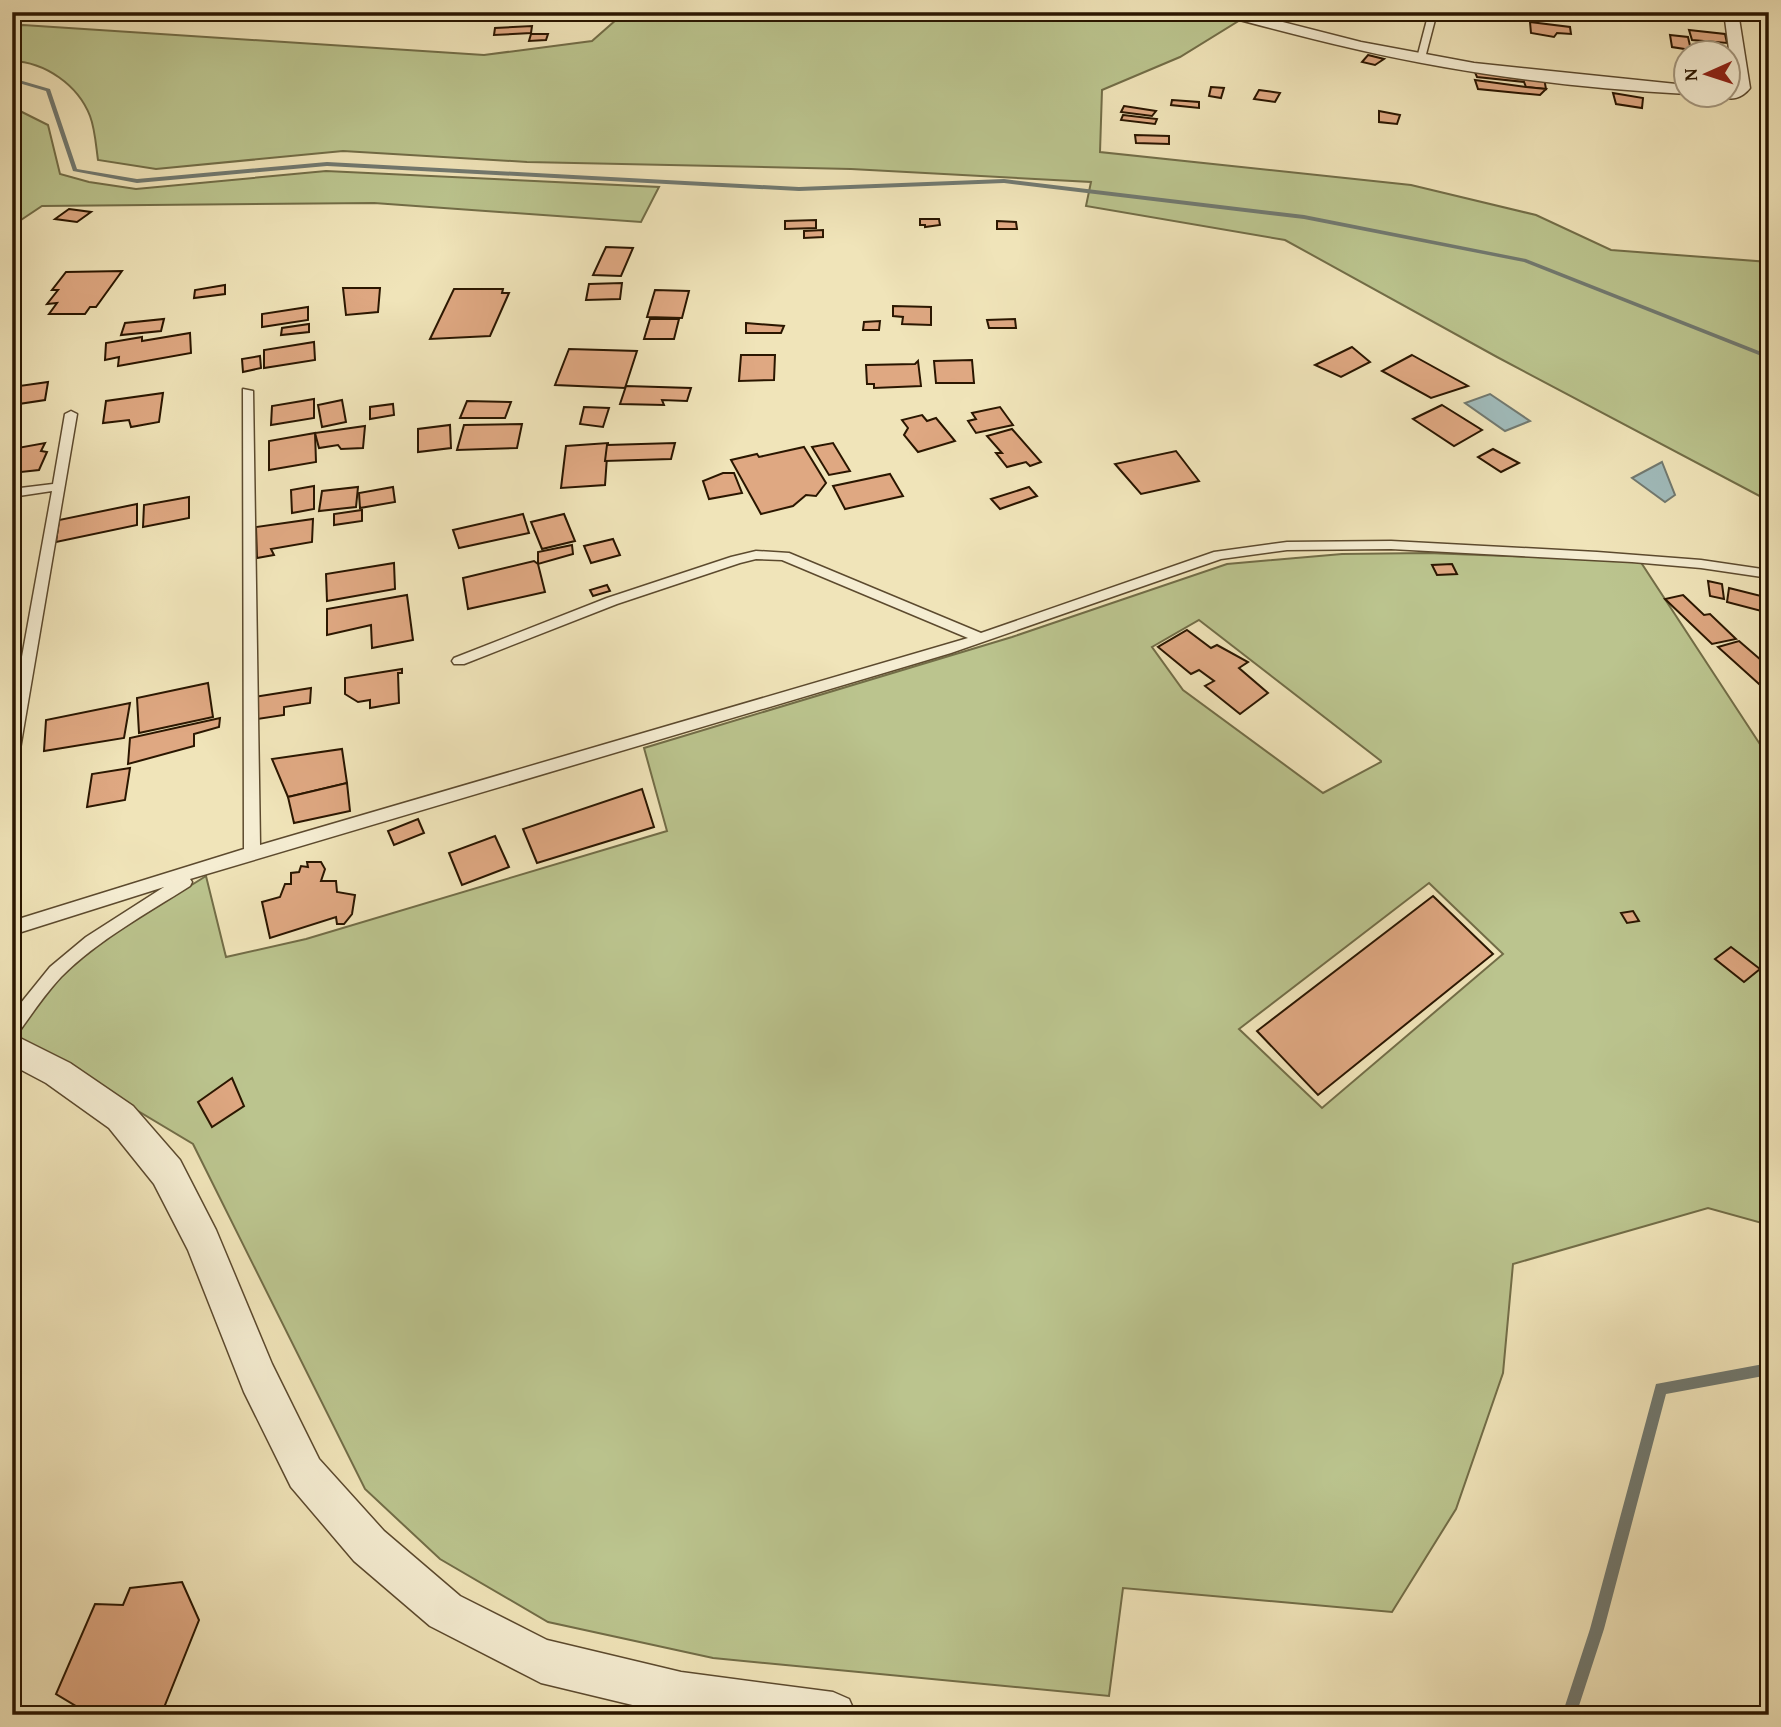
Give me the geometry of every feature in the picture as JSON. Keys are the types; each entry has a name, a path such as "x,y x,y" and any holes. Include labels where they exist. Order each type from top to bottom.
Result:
{"street":[{"path":"1226,12 1325,38 1420,58 1516,73 1672,89"},
{"path":"1731,12 1735,38"},
{"path":"12,1048 58,1073 121,1117 167,1172 203,1242 258,1378 305,1474 369,1546 445,1611 541,1661 681,1694 832,1715"}],"lane":[{"path":"1420,58 1433,12"},
{"path":"247,391 252,853"},
{"path":"12,755 71,414"},
{"path":"12,493 58,487"},
{"path":"12,928 252,853 981,638 1219,555 1264,546 1426,547 1644,558 1723,565 1769,573"},
{"path":"459,662 612,601 756,555 785,556 981,638"},
{"path":"12,1028 37,993 63,965 201,870"}],"green space":[{"path":"625,12 1253,12 1180,57 1102,90 1100,152 1411,185 1536,215 1611,250 1769,262 1769,501 1497,357 1285,240 1086,206 1091,182 851,169 527,162 343,151 156,169 98,160 92,121 77,94 59,77 48,71 24,62 12,61 12,27 23,25 484,55 592,41"},
{"path":"12,107 48,125 60,174 89,182 136,189 326,171 659,187 641,222 374,203 42,206 12,226"},
{"path":"1428,553 1640,561 1769,758 1769,1225 1708,1208 1513,1264 1503,1373 1456,1509 1392,1612 1123,1588 1109,1696 713,1658 548,1622 440,1559 365,1489 193,1144 16,1038 39,1002 74,964 116,932 206,876 226,957 306,939 667,831 644,748 1012,637 1227,564 1342,554","holes":["1199,620 1381,761 1381,762 1323,793 1183,690 1152,647","1429,883 1503,954 1322,1108 1239,1029"]}],"water":[{"path":"1490,394 1530,421 1505,431 1465,403"},
{"path":"1662,462 1675,495 1665,502 1632,478"}],"building":[{"path":"510,12 533,12 532,17 509,17"},
{"path":"1530,22 1570,27 1571,34 1557,33 1554,37 1531,33"},
{"path":"532,26 531,33 494,35 495,28"},
{"path":"1689,30 1725,34 1726,38 1691,38"},
{"path":"531,34 548,34 546,40 529,41"},
{"path":"1670,35 1688,37 1672,38 1672,47"},
{"path":"1368,55 1384,59 1375,65 1362,62"},
{"path":"1474,70 1544,78 1546,89 1526,87 1524,82 1477,77"},
{"path":"1475,80 1546,89 1540,95 1478,89"},
{"path":"1211,87 1224,88 1221,98 1209,96"},
{"path":"1259,90 1280,93 1275,102 1254,99"},
{"path":"1613,93 1643,98 1642,108 1616,104"},
{"path":"1172,100 1199,102 1199,108 1171,105"},
{"path":"1124,106 1156,111 1152,116 1121,112"},
{"path":"1379,111 1400,115 1397,124 1379,122"},
{"path":"1123,115 1157,119 1155,124 1121,120"},
{"path":"1135,135 1169,136 1169,144 1136,143"},
{"path":"69,209 91,212 77,222 55,219"},
{"path":"920,219 939,219 940,225 925,227 920,225"},
{"path":"816,220 816,228 785,229 785,221"},
{"path":"997,221 1016,222 1017,229 997,229"},
{"path":"823,230 823,237 804,238 804,231"},
{"path":"606,247 633,248 621,276 593,275"},
{"path":"122,271 96,307 90,307 85,314 49,314 57,303 47,304 58,290 52,290 66,272"},
{"path":"622,283 620,299 586,300 589,284"},
{"path":"225,285 225,294 194,298 195,290"},
{"path":"343,288 380,288 378,312 346,315"},
{"path":"454,289 503,289 502,293 509,293 490,336 430,339"},
{"path":"655,290 689,291 682,318 647,317"},
{"path":"893,306 931,307 931,325 902,324 903,317 893,316"},
{"path":"308,307 308,320 262,327 262,314"},
{"path":"164,319 161,331 121,335 125,323"},
{"path":"650,319 679,319 674,339 644,339"},
{"path":"1015,319 1016,328 989,328 987,320"},
{"path":"880,321 879,330 863,330 864,322"},
{"path":"746,323 784,326 781,333 746,333"},
{"path":"309,324 309,332 281,335 282,328"},
{"path":"190,333 191,353 118,366 119,357 105,360 106,343 142,337 142,341"},
{"path":"314,342 315,360 264,368 264,350"},
{"path":"1352,347 1370,362 1341,377 1315,365"},
{"path":"569,349 637,351 625,388 555,385"},
{"path":"741,355 775,355 774,380 739,381"},
{"path":"1412,355 1468,386 1431,398 1382,371"},
{"path":"260,356 261,368 243,372 242,359"},
{"path":"972,360 974,383 936,383 934,361"},
{"path":"918,361 921,386 874,388 874,384 867,384 866,365 915,364"},
{"path":"48,382 45,400 12,405 12,387"},
{"path":"626,386 691,388 687,401 662,400 664,405 620,404"},
{"path":"163,393 159,422 131,427 129,420 103,423 106,401"},
{"path":"314,399 314,418 271,425 272,406"},
{"path":"342,400 346,422 322,427 318,405"},
{"path":"467,401 511,402 505,418 460,418"},
{"path":"393,404 394,415 370,419 370,407"},
{"path":"1442,405 1482,430 1454,446 1413,419"},
{"path":"584,407 609,408 603,427 580,424"},
{"path":"1000,407 1013,425 976,433 968,421 976,419 972,413"},
{"path":"922,415 927,421 936,418 955,441 918,452 904,435 908,428 902,420"},
{"path":"522,424 517,448 457,450 464,425"},
{"path":"450,425 451,448 418,452 418,429"},
{"path":"365,426 363,448 341,449 338,445 319,448 315,433"},
{"path":"1012,429 1041,462 1030,466 1026,462 1007,467 996,453 1002,453 987,436"},
{"path":"315,433 316,462 269,470 269,441"},
{"path":"45,443 41,451 47,452 39,470 12,473 12,449"},
{"path":"608,443 605,485 561,488 566,446"},
{"path":"675,443 671,459 605,461 607,445"},
{"path":"833,443 850,471 829,475 812,447"},
{"path":"804,447 826,483 816,496 806,495 793,506 761,514 731,460"},
{"path":"1493,449 1519,463 1501,472 1478,457"},
{"path":"1176,451 1199,481 1141,494 1115,464"},
{"path":"723,473 734,473 742,493 709,499 703,481"},
{"path":"890,474 903,496 845,509 833,486"},
{"path":"314,486 314,509 292,513 291,490"},
{"path":"358,487 356,507 319,511 322,491"},
{"path":"393,487 395,502 360,508 359,493"},
{"path":"1029,487 1037,496 1000,509 991,499"},
{"path":"189,497 189,518 143,527 144,505"},
{"path":"137,504 137,525 56,542 59,520"},
{"path":"362,510 362,521 334,525 334,514"},
{"path":"523,514 529,533 459,548 453,530"},
{"path":"564,514 575,541 542,549 531,522"},
{"path":"313,519 312,542 271,549 274,555 257,558 256,527"},
{"path":"613,539 620,555 591,563 584,546"},
{"path":"572,545 573,554 538,564 538,552"},
{"path":"534,561 538,564 545,592 468,609 463,578"},
{"path":"394,563 395,589 327,601 326,574"},
{"path":"1452,564 1457,574 1437,575 1432,565"},
{"path":"1708,581 1722,584 1724,599 1710,596"},
{"path":"607,585 610,591 593,596 590,590"},
{"path":"1729,588 1769,598 1769,613 1727,602"},
{"path":"407,595 413,640 372,648 371,625 327,635 327,609"},
{"path":"1683,595 1704,615 1710,614 1736,639 1712,644 1665,599"},
{"path":"1187,630 1211,648 1217,645 1248,662 1239,668 1268,693 1240,714 1205,686 1214,681 1199,670 1191,674 1158,647"},
{"path":"1739,641 1769,667 1769,693 1718,647"},
{"path":"402,669 402,673 398,673 399,703 370,708 370,700 358,702 345,694 345,678"},
{"path":"208,683 213,717 139,733 137,698"},
{"path":"311,688 310,703 284,707 284,715 251,720 254,697"},
{"path":"130,703 124,738 44,751 46,720"},
{"path":"220,718 219,727 194,734 194,746 128,764 130,738"},
{"path":"342,749 347,783 288,797 272,759"},
{"path":"130,768 125,800 87,807 92,774"},
{"path":"347,783 350,811 294,823 288,797"},
{"path":"642,789 654,827 537,863 523,829"},
{"path":"418,819 424,833 394,845 388,831"},
{"path":"495,836 509,867 462,885 449,853"},
{"path":"307,862 321,862 325,869 321,881 336,881 337,892 355,895 352,914 344,924 337,924 336,917 270,938 262,902 280,897 285,884 291,884 291,873 299,872 301,866 308,867"},
{"path":"1433,896 1493,954 1318,1095 1257,1031"},
{"path":"1633,911 1639,921 1627,923 1621,913"},
{"path":"1731,947 1760,969 1744,982 1715,959"},
{"path":"232,1078 244,1106 212,1127 198,1102"},
{"path":"182,1582 199,1620 161,1715 130,1715 76,1706 56,1694 95,1604 123,1605 130,1588"}],"waterway":[{"path":"12,79 48,90 75,170 137,181 327,164 799,189 1004,181 1304,217 1526,261 1769,357"},
{"path":"1569,1715 1597,1629 1661,1389 1769,1369"}]}
